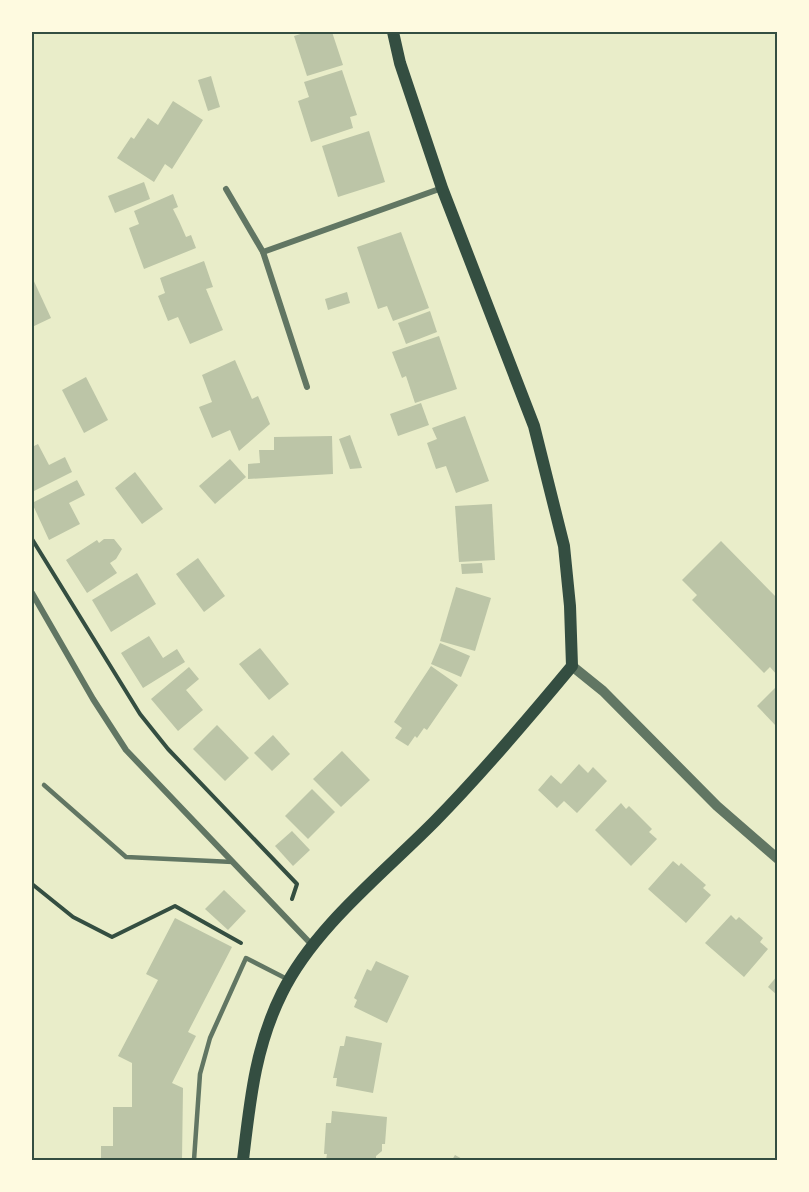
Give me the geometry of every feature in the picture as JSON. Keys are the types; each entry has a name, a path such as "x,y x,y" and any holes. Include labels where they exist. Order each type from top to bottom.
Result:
{"main road":[{"path":"243,1161 253,1079 264,1036 282,992 312,945 437,819 515,736 572,666 570,606 564,546 534,426 442,188 400,63 393,32"}],"street":[{"path":"262,252 442,188"},
{"path":"226,189 262,252 307,387"},
{"path":"32,594 93,699 126,750 312,945"},
{"path":"572,666 603,691 717,806 777,860"}],"lane":[{"path":"44,785 126,857 232,862"},
{"path":"194,1161 200,1074 210,1038 246,958 290,980"}],"path":[{"path":"32,539 140,714 168,749 297,884 287,919"},
{"path":"32,884 74,917 112,937 175,906 242,944 246,958"}],"building":[{"path":"307,32 332,32 343,65 307,76 294,36"},
{"path":"342,70 357,115 350,117 353,128 311,142 298,101 309,97 304,82"},
{"path":"211,76 220,107 208,111 198,80"},
{"path":"173,101 203,120 172,169 165,164 154,182 117,158 148,118 158,125"},
{"path":"369,131 385,182 338,197 322,146"},
{"path":"144,182 150,199 115,213 108,196"},
{"path":"173,194 178,207 173,209 186,237 191,235 196,248 144,269 129,228 139,224 134,211"},
{"path":"401,232 429,308 393,321 387,306 378,309 357,247"},
{"path":"204,261 213,287 206,289 223,330 190,344 178,317 168,321 158,296 165,293 160,278"},
{"path":"32,277 51,318 32,327"},
{"path":"347,292 350,303 328,310 325,299"},
{"path":"430,311 437,332 406,344 398,323"},
{"path":"439,336 457,389 415,403 406,376 402,378 392,352"},
{"path":"235,360 252,399 258,396 270,424 239,451 230,430 212,438 199,407 212,402 202,375"},
{"path":"86,377 108,420 84,433 62,390"},
{"path":"421,403 429,425 398,436 390,414"},
{"path":"465,416 489,481 456,493 446,466 436,469 427,443 437,439 432,428"},
{"path":"350,435 362,468 350,469 339,439"},
{"path":"332,436 333,474 248,479 248,464 260,463 259,450 274,450 274,437"},
{"path":"38,444 49,465 65,457 72,472 32,492 32,447"},
{"path":"230,459 246,477 215,504 199,486"},
{"path":"135,472 163,509 142,524 115,488"},
{"path":"77,480 85,495 69,503 80,524 49,540 32,503"},
{"path":"492,504 495,560 459,562 455,506"},
{"path":"104,539 114,539 122,549 116,559 110,563 117,573 87,593 66,560 97,540 99,543"},
{"path":"721,541 777,598 777,675 770,667 764,673 692,600 697,595 682,580"},
{"path":"198,558 225,596 204,612 176,574"},
{"path":"482,563 483,573 462,574 461,564"},
{"path":"137,573 156,604 111,632 92,600"},
{"path":"456,587 491,598 475,651 440,641"},
{"path":"149,636 163,658 177,649 185,662 143,688 121,653"},
{"path":"440,643 470,656 461,677 431,664"},
{"path":"260,648 289,684 269,700 239,664"},
{"path":"431,666 458,685 427,730 424,728 408,746 395,738 402,728 394,722"},
{"path":"189,667 199,679 186,690 203,710 178,731 151,699"},
{"path":"777,686 777,727 757,706"},
{"path":"217,725 249,758 225,781 193,749"},
{"path":"273,735 290,754 272,771 254,753"},
{"path":"342,751 370,780 341,807 313,779"},
{"path":"579,764 588,773 593,767 607,781 577,813 564,801 557,808 538,790 551,775 561,784"},
{"path":"312,789 335,812 308,839 285,816"},
{"path":"621,803 626,809 629,806 652,829 649,832 657,839 631,866 595,830"},
{"path":"292,831 310,850 293,866 275,846"},
{"path":"673,861 679,866 681,863 706,885 703,888 711,895 686,923 648,889"},
{"path":"224,890 246,911 228,930 205,909"},
{"path":"731,915 736,920 739,917 763,938 760,942 768,949 744,977 705,943"},
{"path":"175,918 232,947 188,1032 196,1036 172,1083 183,1088 182,1160 101,1160 101,1146 113,1146 113,1107 132,1107 132,1063 118,1056 158,980 146,974"},
{"path":"376,961 409,976 387,1023 354,1007 357,1000 354,998 367,969 371,971"},
{"path":"777,976 777,995 768,987"},
{"path":"346,1036 382,1043 373,1093 336,1086 337,1078 333,1078 340,1046 344,1046"},
{"path":"332,1111 387,1117 385,1144 382,1144 382,1151 376,1156 376,1160 326,1160 327,1154 324,1154 326,1123 331,1123"},
{"path":"455,1155 464,1160 452,1160"}]}
